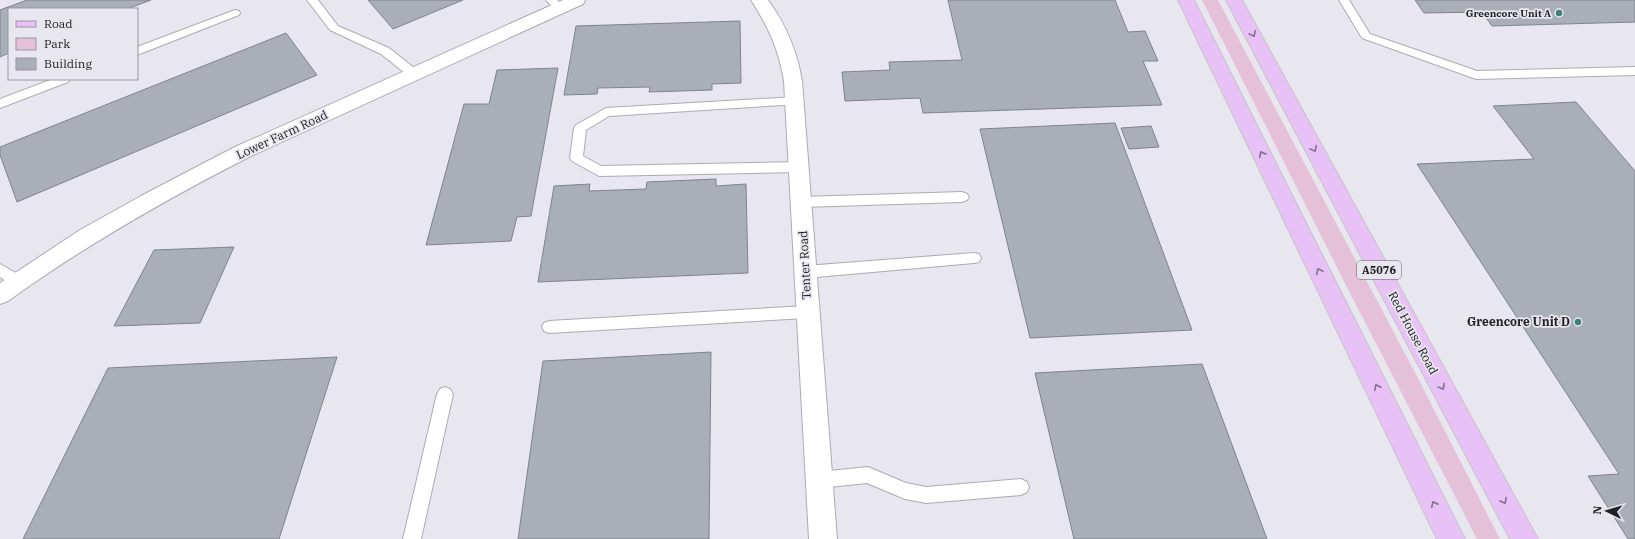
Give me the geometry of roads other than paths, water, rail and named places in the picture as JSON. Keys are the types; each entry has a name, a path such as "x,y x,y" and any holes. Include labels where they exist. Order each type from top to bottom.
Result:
{"main road":[{"path":"1186,0 1451,539"},
{"name":"Red House Road","path":"1234,0 1524,539"}],"street":[{"name":"Lower Farm Road","path":"0,295 57,255 149,199 242,152 414,74 555,4 577,0"},
{"name":"Tenter Road","path":"759,0 777,26 786,45 791,62 795,101 807,312 823,539"}],"lane":[{"path":"312,0 334,28 385,51 414,74"},
{"path":"1344,0 1366,36 1476,75 1635,71"},
{"path":"138,51 235,13"},
{"path":"0,104 61,80"},
{"path":"795,101 606,112 580,128 576,158 599,171 799,167"},
{"path":"801,202 962,197"},
{"path":"805,272 974,258"},
{"path":"0,270 18,281"},
{"path":"549,327 807,312"},
{"path":"412,539 445,394"},
{"path":"819,480 868,475 905,491 926,495 1022,487"}],"place":[{"name":"Greencore Unit A","path":"1559,13"},
{"name":"Greencore Unit D","path":"1578,322"}]}
